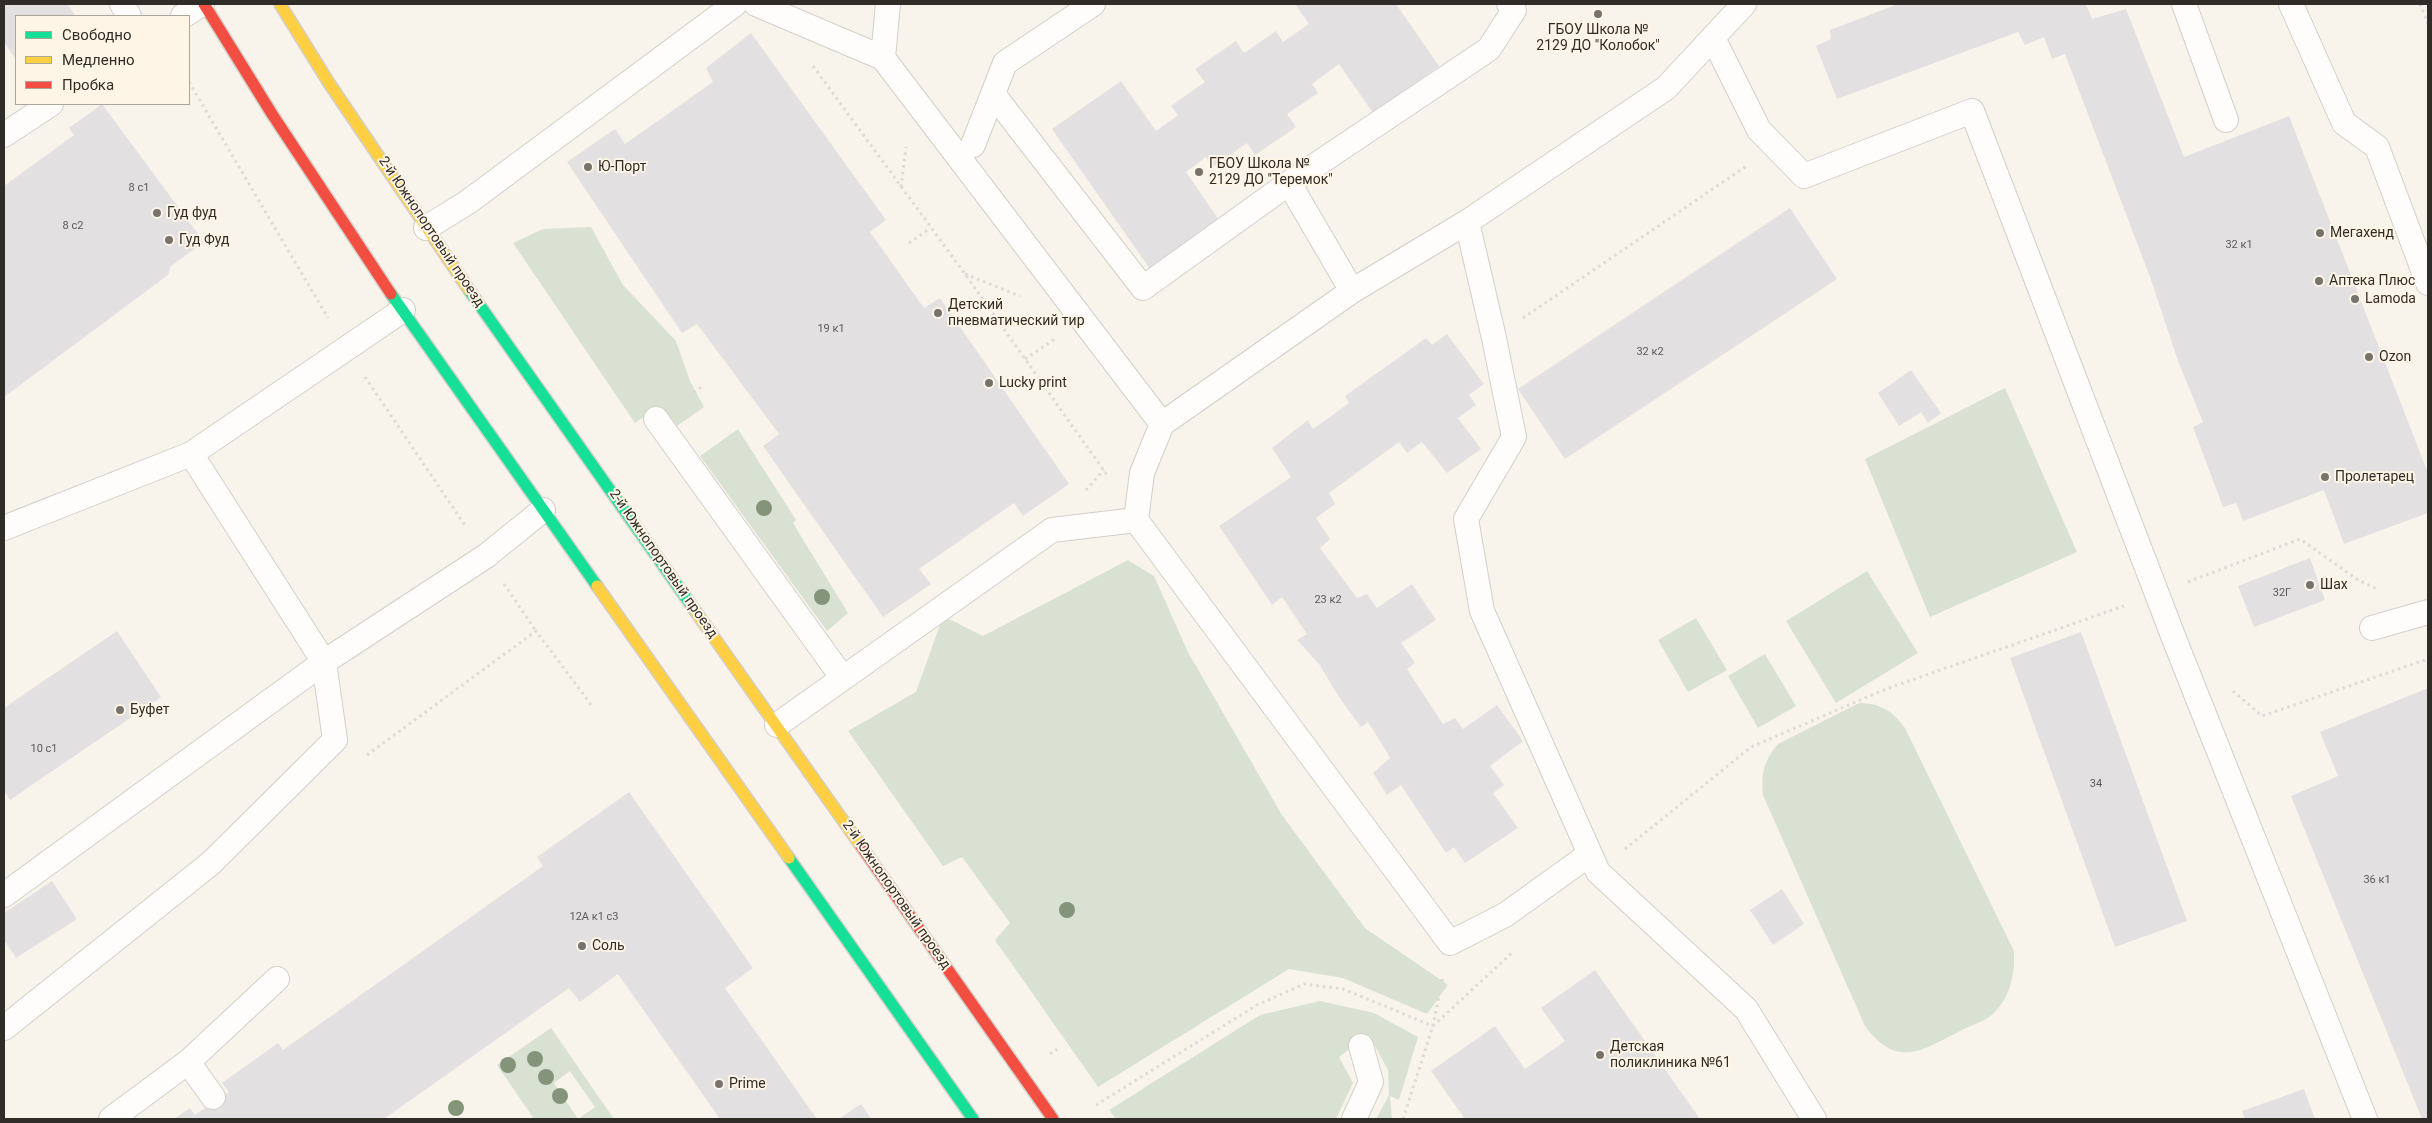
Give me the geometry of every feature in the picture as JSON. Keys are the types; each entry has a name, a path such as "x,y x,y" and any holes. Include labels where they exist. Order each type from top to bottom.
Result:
{"main road":[{"path":"203,4 272,114 403,310 973,1119"},
{"name":"2-й Южнопортовый проезд","path":"280,4 329,83 426,228 1053,1119"}],"lane":[{"path":"122,4 128,15"},
{"path":"185,15 203,4"},
{"path":"426,228 468,202 735,4"},
{"path":"756,4 883,58 1162,424"},
{"path":"883,58 888,4"},
{"path":"973,145 1005,62 1093,4"},
{"path":"993,94 1143,288 1289,183 1489,49 1514,10 1509,4"},
{"path":"1594,863 1504,916 1450,943 1136,520 1142,473 1162,424 1352,290 1467,222 1666,88 1744,4"},
{"path":"2184,4 2226,120"},
{"path":"2291,4 2344,124 2377,147 2428,283"},
{"path":"1713,38 1759,130 1804,176 1972,111 2157,594 2365,1119"},
{"path":"4,135 49,105"},
{"path":"1289,183 1352,290"},
{"path":"1467,222 1494,338 1514,437 1466,519 1482,611 1594,863 1746,1008 1814,1119"},
{"path":"4,528 191,454 403,310"},
{"path":"656,419 842,678"},
{"path":"4,1028 211,863 335,740 324,662 191,454"},
{"path":"4,895 324,662 486,556 544,510"},
{"path":"777,725 1052,530 1136,520"},
{"path":"2372,628 2428,612"},
{"path":"111,1119 188,1062 277,979"},
{"path":"1354,1119 1371,1082 1361,1046"},
{"path":"188,1062 213,1097"}],"path":[{"path":"2420,4 2428,24"},
{"path":"810,63 931,228 1109,478"},
{"path":"190,84 323,309"},
{"path":"1494,338 1775,146"},
{"path":"909,243 931,228"},
{"path":"380,399 454,509"},
{"path":"1594,863 1751,747 1886,688 2157,594 2300,539 2358,580 2428,612"},
{"path":"519,606 592,706"},
{"path":"335,740 355,764 536,631"},
{"path":"2226,685 2262,716 2428,659"},
{"path":"1433,1026 1519,946"},
{"path":"1403,1119 1433,1026 1445,969"},
{"path":"1096,1105 1257,1006 1304,984 1343,989 1433,1026"}],"green space":[{"path":"591,227 623,285 676,341 690,381 704,407 677,426 658,407 635,423 513,243 543,229"},
{"path":"2005,388 2077,552 1930,617 1865,459"},
{"path":"738,429 796,520 793,523 848,613 827,631 700,456"},
{"path":"1128,560 1154,576 1188,652 1282,815 1365,928 1448,985 1427,1014 1343,978 1289,969 1098,1087 995,940 1010,923 962,857 943,866 848,731 916,692 943,616 983,636"},
{"path":"1867,571 1918,653 1836,703 1786,621"},
{"path":"1696,618 1727,670 1688,692 1658,640"},
{"path":"1765,654 1796,706 1758,728 1728,676"},
{"path":"1859,703 1880,706 1896,717 1905,728 2014,951 2011,983 2005,998 1992,1015 1935,1044 1911,1052 1900,1052 1888,1048 1877,1040 1865,1026 1763,795 1764,768 1769,756 1778,744"},
{"path":"1320,1001 1374,1013 1418,1037 1399,1100 1390,1096 1392,1119 1376,1119 1389,1095 1388,1070 1369,1035 1339,1057 1353,1083 1336,1119 1116,1119 1109,1110 1260,1015"},
{"path":"551,1028 614,1119 578,1119 534,1119 497,1065","holes":["570,1071 595,1107 578,1119 554,1083"]}],"building":[{"path":"4,4 67,4 75,15 15,15 15,58 4,42"},
{"path":"1295,4 1396,4 1439,66 1373,113 1339,64 1312,84 1318,93 1287,114 1296,127 1255,155 1247,143 1213,167 1206,157 1186,172 1219,220 1150,269 1052,129 1121,81 1156,131 1178,115 1171,106 1205,82 1195,69 1236,41 1244,53 1276,31 1283,42 1309,24"},
{"path":"1898,4 2086,4 2092,19 2126,9 2184,157 2289,116 2428,473 2428,513 2344,544 2324,490 2243,521 2236,503 2223,507 2193,427 2203,422 2178,361 2150,277 2065,54 2052,59 2044,37 2025,45 2018,32 1837,99 1816,46 1831,39 1830,30"},
{"path":"751,33 886,220 870,232 924,308 940,298 1069,484 1023,516 1014,503 919,569 931,584 883,617 763,446 779,434 697,324 682,333 567,162 615,129 625,144 713,82 706,68"},
{"path":"103,105 204,242 171,266 168,275 4,397 4,186 74,135 69,128"},
{"path":"1790,208 1837,279 1565,459 1518,389"},
{"path":"1447,334 1484,384 1469,395 1476,405 1458,418 1481,449 1447,473 1422,442 1407,453 1399,442 1329,493 1335,504 1316,518 1330,539 1320,548 1357,598 1367,594 1377,608 1412,584 1436,620 1401,643 1415,663 1407,669 1443,724 1455,718 1463,729 1497,705 1523,741 1490,766 1504,785 1493,793 1518,828 1465,863 1454,847 1446,853 1401,785 1387,795 1373,773 1390,758 1387,752 1368,722 1361,727 1341,700 1319,664 1297,640 1307,634 1282,597 1272,605 1219,526 1291,477 1272,448 1308,420 1313,429 1349,403 1345,396 1426,338 1432,345"},
{"path":"1911,370 1941,413 1928,423 1921,412 1899,426 1878,393"},
{"path":"2310,558 2325,600 2254,627 2238,586"},
{"path":"117,631 161,697 10,800 4,791 4,708"},
{"path":"2081,632 2187,921 2115,947 2010,658"},
{"path":"2428,688 2428,1119 2422,1119 2291,796 2338,776 2320,732"},
{"path":"629,792 753,968 725,988 817,1119 720,1119 618,974 580,1002 569,988 384,1119 174,1119 190,1108 195,1115 229,1092 222,1083 278,1043 283,1050 543,866 537,857"},
{"path":"52,881 77,919 16,958 4,940 4,913"},
{"path":"1782,889 1804,924 1773,945 1750,910"},
{"name":"Детская поликлиника №61","path":"1595,970 1700,1119 1465,1119 1431,1071 1495,1026 1525,1069 1565,1041 1541,1008"},
{"path":"2304,1089 2315,1119 2245,1119 2242,1111"},
{"path":"861,1104 871,1119 839,1119"}],"traffic: fast":[{"path":"469,290 696,612"},
{"path":"391,294 597,586"},
{"path":"789,858 973,1119"}],"traffic: slow":[{"path":"280,4 329,83 469,290"},
{"path":"597,586 789,858"},
{"path":"696,612 861,846"}],"traffic: jam":[{"path":"204,4 272,114 391,294"},
{"path":"861,846 1053,1119"}],"place":[{"name":"ГБОУ Школа № 2129 ДО \"Колобок\"","path":"1598,14"},
{"name":"Ю-Порт","path":"588,167"},
{"name":"ГБОУ Школа № 2129 ДО \"Теремок\"","path":"1199,172"},
{"name":"Гуд фуд","path":"157,213"},
{"name":"Мегахенд","path":"2320,233"},
{"name":"Гуд Фуд","path":"169,240"},
{"name":"Аптека Плюс","path":"2319,281"},
{"name":"Lamoda","path":"2355,299"},
{"name":"Детский пневматический тир","path":"938,313"},
{"name":"Ozon","path":"2369,357"},
{"name":"Lucky print","path":"989,383"},
{"name":"Пролетарец","path":"2325,477"},
{"name":"Шах","path":"2310,585"},
{"name":"Буфет","path":"120,710"},
{"name":"Соль","path":"582,946"},
{"name":"Детская поликлиника №61","path":"1600,1055"},
{"name":"Prime","path":"719,1084"}]}
